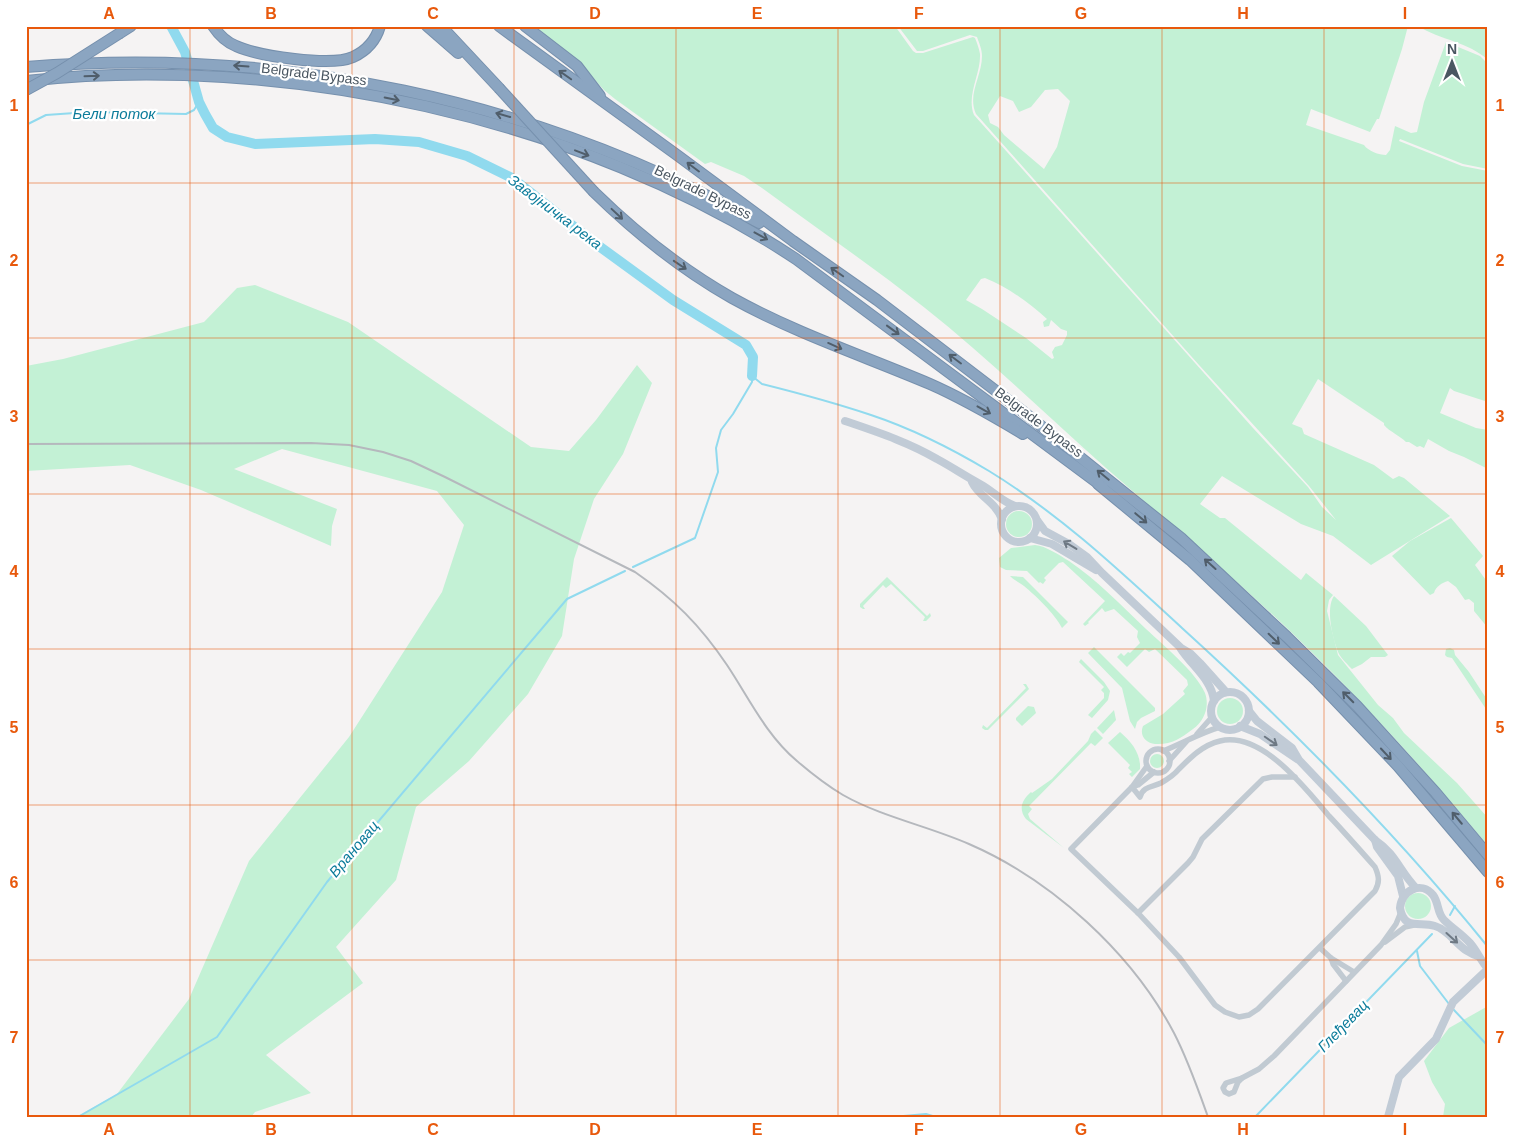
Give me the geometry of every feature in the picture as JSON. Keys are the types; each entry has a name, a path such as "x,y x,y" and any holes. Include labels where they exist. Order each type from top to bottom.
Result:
{"highway":[{"path":"26,90 76,62 130,26"},
{"path":"213,26 223,38 236,46 254,52 307,60 351,58 366,48 380,26"},
{"path":"427,26 467,60 486,73"},
{"path":"441,26 594,192 641,236 672,260 757,311 841,349 930,384 969,402 1034,441 1103,487 1190,560 1318,682 1398,766 1488,872"},
{"path":"499,26 793,241 877,300 1014,404 1181,538 1287,637 1357,706 1436,793 1488,856"},
{"path":"525,26 577,66 605,103"},
{"name":"Belgrade Bypass","path":"26,68 114,63 218,64 284,70 370,83 442,99 521,120 658,172 728,206 793,241"},
{"name":"Belgrade Bypass","path":"26,81 85,76 178,75 296,84 348,91 455,114 528,134 565,147 674,192 768,240 1103,487"}],"street":[{"path":"845,422 888,436 921,450 950,466 972,482 980,484 1004,502 1027,508 1048,533 1069,544 1087,557 1102,574 1181,648 1191,654 1226,692"},
{"path":"972,482 975,488 996,507 1002,520 1003,531 1011,540 1018,542 1030,538 1035,532 1037,520"},
{"path":"1002,520 1008,510 1016,506"},
{"path":"1030,538 1052,544 1102,574"},
{"path":"1181,648 1211,688 1214,701"},
{"path":"1249,711 1246,721 1230,730 1220,727 1212,717 1211,709 1217,697 1226,692 1235,693 1244,698 1249,711 1257,721 1292,748 1298,760"},
{"path":"1197,735 1212,717"},
{"path":"1240,726 1260,734 1298,760 1375,840 1394,857 1410,883 1416,888 1430,892 1436,900 1440,916 1471,945 1488,969 1453,1002 1436,1038 1399,1076 1388,1117"},
{"path":"1154,772 1147,766 1146,758 1149,753 1155,750 1163,751 1188,741 1197,735 1220,727"},
{"path":"1169,761 1188,741"},
{"path":"1132,787 1140,797 1146,788 1163,782 1174,775 1194,754 1206,747 1220,741 1240,741 1264,752 1295,777 1375,867 1379,880 1375,891 1258,1009 1249,1015 1232,1016 1215,1005 1178,957 1138,913 1071,849 1132,787 1147,766"},
{"path":"1132,787 1138,785 1154,772 1164,771 1168,767 1168,755 1163,751"},
{"path":"1138,913 1194,857 1202,838 1264,779 1295,777"},
{"path":"1375,840 1377,847 1394,870 1404,896"},
{"path":"1414,925 1406,920 1401,912 1400,904 1407,892 1416,888"},
{"path":"1424,924 1432,919 1437,907"},
{"path":"1381,945 1396,924 1401,912"},
{"path":"1242,1078 1259,1069 1274,1056 1381,945 1405,927 1424,924 1439,928 1466,951 1478,956"},
{"path":"1320,948 1331,958 1354,972"},
{"path":"1331,958 1333,964 1346,981"}],"green space":[{"path":"531,26 895,26 916,53 923,53 973,37 975,38 979,48 980,62 972,100 974,115 1253,428 1308,487 1322,507 1336,520 1309,486 976,114 973,100 982,56 977,37 970,35 923,51 917,51 898,26 1408,26 1379,119 1377,119 1370,132 1311,109 1306,125 1364,145 1374,152 1386,155 1390,150 1395,126 1411,133 1417,132 1424,102 1446,42 1480,56 1488,64 1488,169 1463,164 1400,139 1399,141 1462,166 1488,171 1488,402 1450,388 1440,413 1476,428 1488,430 1488,469 1428,439 1424,448 1406,442 1386,427 1384,423 1318,379 1292,424 1302,428 1304,434 1374,465 1393,479 1399,476 1404,478 1450,516 1371,565 1333,536 1301,524 1222,476 1200,504 1220,518 1225,518 1301,580 1306,573 1333,595 1329,600 1327,611 1338,655 1378,705 1393,718 1404,733 1457,783 1488,818 1488,846 1392,736 1343,683 1291,632 948,327 905,292 762,188 744,176 711,162 705,164 615,99 604,90 577,60","holes":["1058,89 1070,101 1057,147 1044,169 1004,135 998,127 990,123 988,115 1000,96 1013,101 1019,112 1031,107 1045,90","985,278 1026,301 1047,319 1043,322 1044,327 1049,326 1051,320 1061,329 1067,331 1062,345 1055,347 1052,352 1054,358 1052,359 1026,338 966,300 981,279"]},
{"path":"1418,26 1488,26 1488,60 1472,49"},
{"path":"255,285 348,322 531,447 569,451 596,420 637,365 652,383 623,454 594,499 574,559 562,636 528,694 469,761 416,807 396,880 336,947 363,983 266,1055 311,1093 255,1112 251,1117 76,1117 117,1094 189,999 249,861 349,737 442,592 464,525 437,491 282,449 234,469 337,509 332,526 331,546 201,490 130,465 26,471 26,366 63,359 204,322 237,288"},
{"path":"1019,511 1028,515 1032,524 1028,533 1019,537 1010,533 1006,524 1010,515"},
{"path":"1451,518 1483,556 1475,565 1488,583 1488,628 1474,611 1474,603 1469,599 1465,600 1456,587 1448,581 1436,588 1434,593 1430,595 1392,556 1410,541"},
{"path":"1035,545 1044,547 1057,554 1089,576 1187,668 1201,685 1207,703 1203,718 1197,726 1171,742 1155,744 1146,741 1142,733 1143,726 1163,714 1185,694 1183,691 1188,685 1187,680 1155,649 1149,652 1145,649 1127,667 1117,657 1121,653 1124,656 1128,652 1130,653 1140,643 1137,637 1138,631 1114,609 1105,612 1102,608 1085,626 1083,624 1105,601 1063,562 1059,563 1044,578 1046,580 1043,584 1039,583 1027,571 1006,570 1000,567 999,558 1011,548"},
{"path":"1010,576 1023,577 1068,622 1062,628 1055,617 1039,600"},
{"path":"887,577 927,616 930,613 931,616 926,621 923,621 925,617 891,584 886,588 883,585 863,606 865,609 860,607 860,604"},
{"path":"1334,596 1366,626 1388,655 1385,657 1371,657 1352,669 1345,662 1339,654 1332,633 1330,608"},
{"path":"1094,647 1155,708 1155,711 1137,722 1135,729 1130,721 1122,688 1088,653"},
{"path":"1446,649 1454,650 1455,655 1488,701 1488,712 1452,658 1445,655"},
{"path":"1081,659 1104,682 1110,691 1108,700 1092,718 1088,715 1104,698 1104,693 1101,690 1104,687 1079,662"},
{"path":"1023,684 1026,684 1029,689 988,730 982,728 983,725 987,728 1026,688"},
{"path":"1230,698 1239,702 1243,711 1239,720 1230,724 1221,720 1217,711 1221,702"},
{"path":"1028,706 1034,707 1036,713 1022,726 1016,718"},
{"path":"1114,710 1116,720 1103,734 1097,728"},
{"path":"1095,730 1103,738 1095,746 1091,743 1029,806 1032,809 1028,814 1030,819 1064,848 1026,819 1022,812 1022,805 1025,798 1031,792 1052,779 1088,741"},
{"path":"1120,732 1132,744 1139,758 1140,769 1132,777 1129,774 1132,772 1128,768 1130,765 1108,743"},
{"path":"1154,754 1160,754 1164,761 1160,768 1154,768 1150,764 1150,758"},
{"path":"1418,893 1427,897 1431,906 1427,915 1418,919 1409,915 1405,906 1409,897"},
{"path":"1488,1006 1488,1117 1443,1117 1445,1104 1432,1082 1424,1061 1449,1028"}],"waterway":[{"name":"Завојничка река","path":"171,26 185,52 199,102 205,114 213,128 227,137 255,144 375,139 419,142 467,156 512,178 592,241 673,300 746,345 753,357 752,376"},
{"name":"Бели поток","path":"26,125 46,115 89,112 186,114 194,110 199,102"},
{"path":"633,567 695,538 718,472 716,448 721,430 752,382 752,376 762,384 816,398 886,420 916,433 947,447 989,471 1041,506 1090,545 1136,586 1223,665 1302,742 1379,822 1453,904 1488,947"},
{"name":"Врановац","path":"78,1117 217,1037 327,882 567,599 625,571"},
{"name":"Глеђевац","path":"1450,915 1455,906"},
{"name":"Глеђевац","path":"1255,1117 1432,934"},
{"path":"1417,951 1420,966 1449,1004"},
{"path":"1453,1009 1488,1046"},
{"name":"Глеђевац","path":"892,1117 926,1114 936,1117"}],"railway":[{"path":"26,444 311,443 349,445 383,452 411,461 445,477 635,572 662,592 707,637 776,740 813,774 858,803 969,844 1000,859 1030,877 1087,922 1113,948 1157,1003 1184,1054 1208,1117"}]}
